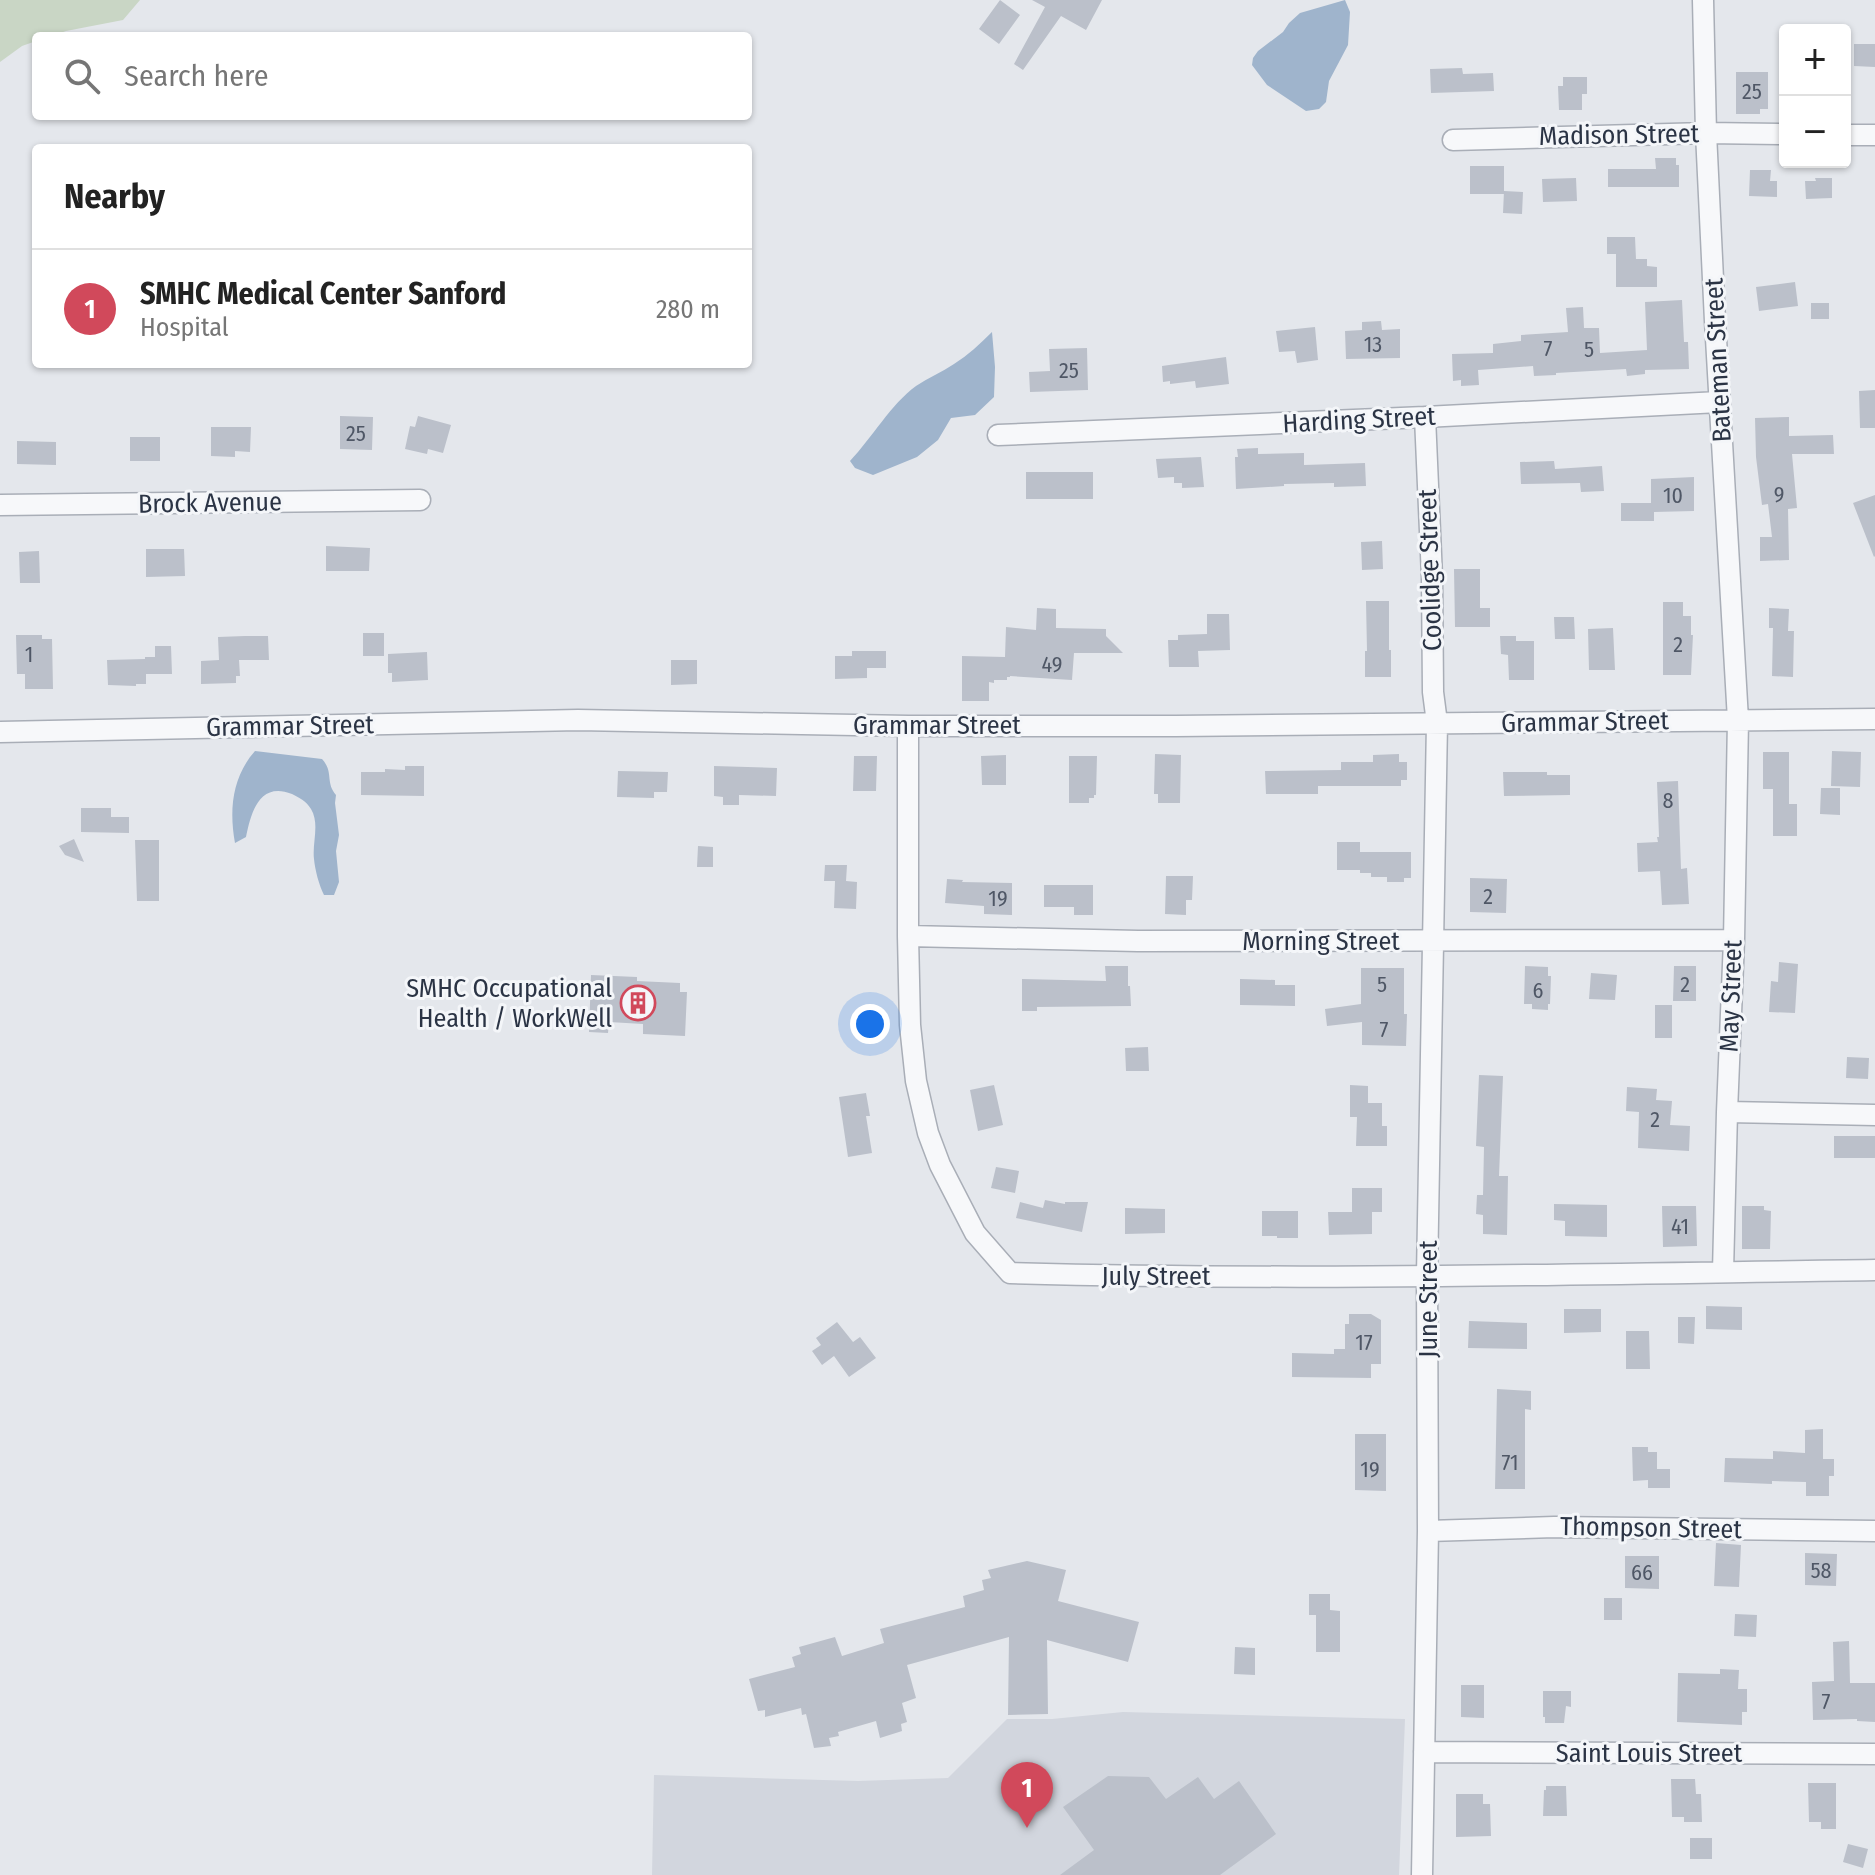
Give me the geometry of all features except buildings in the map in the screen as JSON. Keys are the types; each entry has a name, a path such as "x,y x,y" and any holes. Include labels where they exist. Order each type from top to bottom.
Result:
{"street":[{"name":"Bateman Street","path":"1703,0 1719,402 1738,720"},
{"name":"Madison Street","path":"1453,140 1779,134"},
{"path":"1851,135 1875,135"},
{"name":"Harding Street","path":"998,435 1719,402"},
{"name":"Coolidge Street","path":"1425,417 1433,692 1437,723"},
{"name":"Brock Avenue","path":"0,505 420,500"},
{"name":"Grammar Street","path":"0,732 578,720 908,726 1176,726 1875,719"},
{"name":"May Street","path":"1723,1272 1738,720"},
{"name":"June Street","path":"1422,1875 1428,1531 1427,1275 1437,723"},
{"name":"July Street","path":"908,726 910,1025 916,1081 928,1133 940,1165 975,1233 1010,1273 1135,1276 1427,1275 1875,1270"},
{"name":"Morning Street","path":"908,936 1123,941 1734,940"},
{"path":"1727,1112 1875,1115"},
{"name":"Thompson Street","path":"1428,1531 1554,1527 1875,1531"},
{"name":"Saint Louis Street","path":"1424,1752 1875,1754"}],"shaded area":[{"path":"1123,1712 1405,1719 1399,1875 652,1875 654,1775 858,1781 948,1778 1007,1719 1052,1719"}],"green space":[{"path":"0,0 140,0 123,20 63,32 32,32 32,42 0,62"}],"water":[{"path":"1345,0 1350,12 1348,45 1329,81 1326,102 1319,109 1306,111 1267,85 1252,65 1253,58 1300,13"},
{"path":"992,332 994,397 975,415 951,418 938,440 917,457 873,475 855,468 850,461 907,393 959,361"},
{"path":"255,751 322,759 326,764 336,795 339,835 336,851 339,882 334,895 324,895 318,877 314,859 314,815 307,804 295,795 281,791 264,796 254,809 246,837 235,843 232,818 234,794 241,772"}],"place":[{"name":"SMHC Occupational Health / WorkWell","path":"638,1003"},
{"name":"SMHC Medical Center Sanford","path":"1027,1828"}]}
